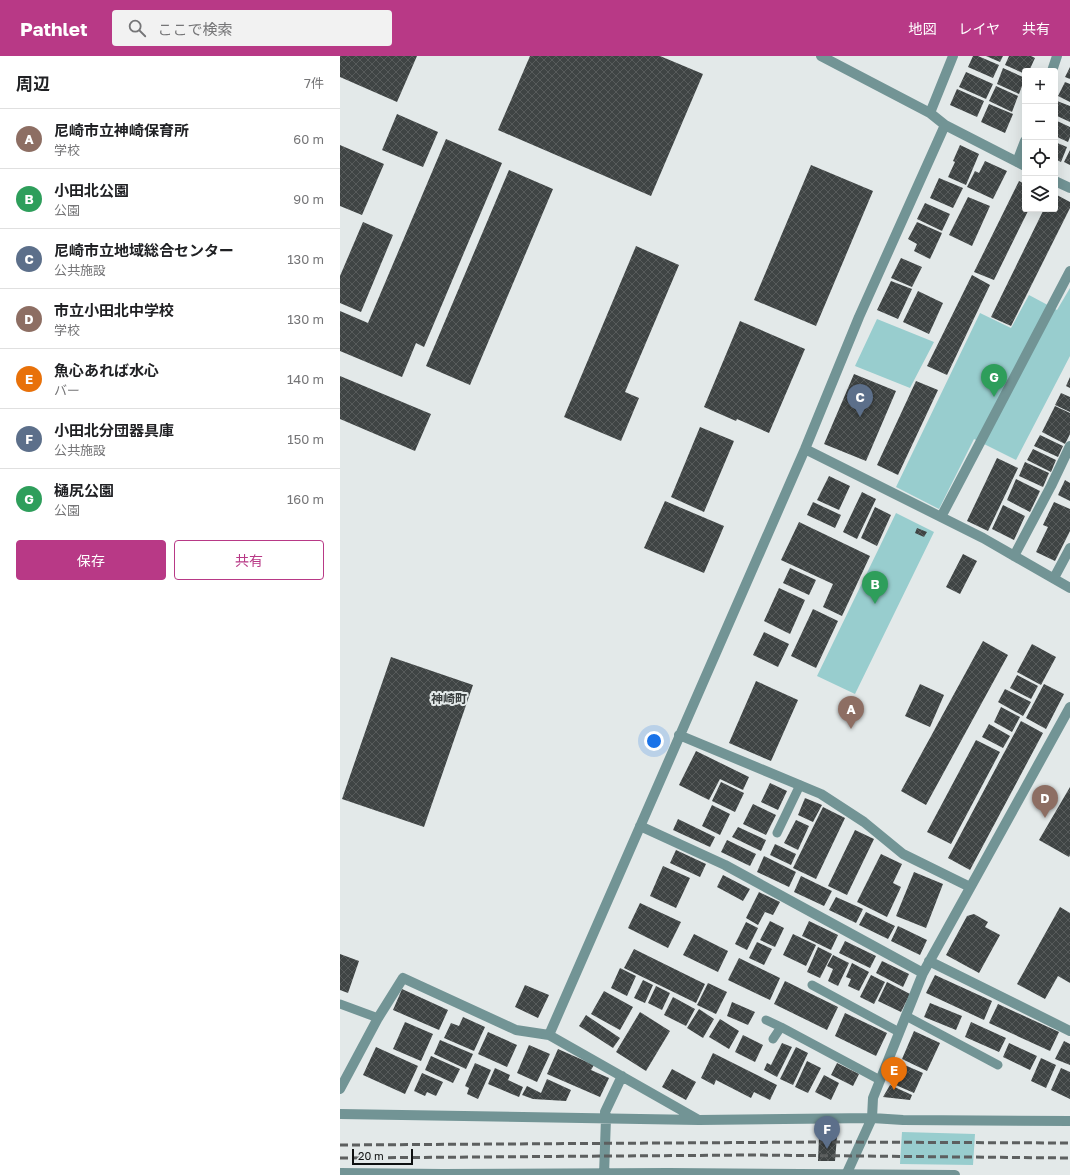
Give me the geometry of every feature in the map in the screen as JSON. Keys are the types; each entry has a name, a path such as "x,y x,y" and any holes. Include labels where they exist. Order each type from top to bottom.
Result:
{"street":[{"path":"821,56 930,113 945,125 1021,164"},
{"path":"930,113 953,56"},
{"path":"1053,68 1057,56"},
{"path":"549,1035 805,450 859,317 945,125"},
{"path":"1058,182 1070,188"},
{"path":"941,517 1070,271"},
{"path":"1014,556 1051,486 1070,446"},
{"path":"805,450 983,538 1070,588"},
{"path":"1054,578 1070,548"},
{"path":"845,1175 872,1118 873,1098 923,973 1070,707"},
{"path":"679,735 822,794 864,822 903,854 970,887"},
{"path":"640,826 725,865 923,973"},
{"path":"929,961 1070,1031"},
{"path":"340,1089 378,1018 403,978 516,1030 549,1035 699,1120"},
{"path":"604,1174 606,1118 604,1112 622,1076"},
{"path":"340,1114 699,1120 872,1118 903,1120 1070,1121"},
{"path":"340,1173 495,1175 955,1175"}],"lane":[{"path":"777,833 800,785"},
{"path":"812,985 899,1032"},
{"path":"340,1004 378,1018"},
{"path":"906,1016 998,1065"},
{"path":"766,1020 880,1080"},
{"path":"773,1039 781,1027"}],"shaded area":[{"path":"1070,288 1070,356 1016,460 974,439 939,509 896,487 980,313 1011,328 1029,295 1057,310"},
{"path":"877,319 934,342 910,388 855,366"},
{"path":"896,513 934,532 855,694 817,676"},
{"path":"902,1132 975,1134 973,1165 900,1164"}],"building":[{"path":"340,56 417,56 397,102 340,77"},
{"path":"530,56 660,56 703,74 651,196 498,130"},
{"path":"973,56 978,56 999,65 993,78 968,67"},
{"path":"986,56 1003,56 1000,62"},
{"path":"1009,56 1031,56 1035,58 1030,68 1022,68 1022,73 1005,65"},
{"path":"1070,67 1070,79 1065,77"},
{"path":"1003,68 1022,77 1022,86 1019,94 997,84"},
{"path":"966,72 993,84 986,99 959,87"},
{"path":"1065,82 1070,84 1070,102 1058,96"},
{"path":"996,86 1018,96 1012,112 989,101"},
{"path":"957,89 984,101 977,117 950,105"},
{"path":"1058,101 1070,106 1070,122 1058,116"},
{"path":"989,104 1013,114 1005,133 981,122"},
{"path":"397,114 438,132 423,167 382,150"},
{"path":"1058,121 1070,127 1070,137 1068,142 1058,137"},
{"path":"446,139 502,163 424,347 416,343 402,377 340,351 340,311 368,323"},
{"path":"1058,143 1067,147 1061,162 1058,160"},
{"path":"340,145 384,164 362,215 340,206"},
{"path":"960,145 979,154 966,185 948,177 955,162 953,161"},
{"path":"1070,150 1070,165 1064,162"},
{"path":"985,161 1007,171 993,199 967,187 975,171 979,173"},
{"path":"811,165 873,191 816,326 754,300"},
{"path":"509,170 553,189 470,385 426,366"},
{"path":"939,178 963,188 953,208 930,198"},
{"path":"1019,181 1022,182 1022,212 1028,212 994,280 974,272"},
{"path":"1058,196 1070,202 1070,208 1011,326 991,317 1043,212 1058,212"},
{"path":"968,197 990,206 972,246 949,235"},
{"path":"925,203 950,214 942,231 917,219"},
{"path":"363,222 393,235 361,312 340,303 340,276"},
{"path":"917,222 942,233 930,259 914,251 917,244 908,239"},
{"path":"636,246 679,265 625,392 639,398 621,441 564,417"},
{"path":"901,258 922,267 912,287 891,278"},
{"path":"972,275 990,285 947,375 927,366"},
{"path":"891,281 912,289 898,319 877,310"},
{"path":"918,291 943,303 929,334 903,322"},
{"path":"740,321 805,349 769,433 704,407"},
{"path":"854,374 896,391 866,461 824,444"},
{"path":"340,376 431,414 415,451 340,419"},
{"path":"1070,377 1070,388 1066,386"},
{"path":"916,381 938,390 898,475 877,465"},
{"path":"1061,393 1070,397 1070,412 1055,405"},
{"path":"1055,406 1070,413 1070,428 1049,418"},
{"path":"1049,418 1070,428 1070,434 1065,444 1042,432"},
{"path":"700,427 734,441 704,512 671,497"},
{"path":"1040,435 1063,446 1058,457 1034,446"},
{"path":"1033,449 1056,460 1051,472 1027,460"},
{"path":"997,458 1018,468 988,531 967,521"},
{"path":"1025,462 1049,473 1043,487 1019,476"},
{"path":"829,476 850,486 839,510 817,500"},
{"path":"1016,479 1040,491 1030,512 1007,500"},
{"path":"1065,480 1070,483 1070,501 1058,495"},
{"path":"862,492 876,499 857,539 843,532"},
{"path":"665,501 724,526 704,573 644,548"},
{"path":"813,502 841,515 835,528 807,515"},
{"path":"1054,502 1070,509 1070,531 1055,561 1036,552 1048,527 1043,525"},
{"path":"1003,505 1025,516 1014,540 992,529"},
{"path":"875,507 891,515 877,546 861,538"},
{"path":"799,522 870,556 842,616 823,607 833,584 781,560"},
{"path":"917,528 927,532 924,537 915,533"},
{"path":"963,554 977,561 960,594 946,587"},
{"path":"790,568 816,580 809,595 783,583"},
{"path":"779,588 805,600 790,634 764,621"},
{"path":"813,609 838,621 816,668 791,656"},
{"path":"764,632 789,644 778,667 753,655"},
{"path":"983,641 1008,655 926,805 901,791"},
{"path":"1032,644 1056,657 1041,685 1017,672"},
{"path":"391,657 473,685 424,827 342,799"},
{"path":"1017,675 1038,686 1031,699 1010,688"},
{"path":"756,681 798,700 771,761 729,743"},
{"path":"920,684 944,695 930,727 905,716"},
{"path":"1044,684 1064,694 1046,729 1026,718"},
{"path":"1005,689 1031,702 1023,716 998,702"},
{"path":"1001,707 1020,717 1012,732 994,722"},
{"path":"1021,721 1043,733 970,870 948,858"},
{"path":"989,724 1010,736 1003,748 982,737"},
{"path":"976,740 1000,752 951,844 927,832"},
{"path":"696,751 749,777 743,790 720,779 709,800 679,785"},
{"path":"721,782 744,793 735,812 712,801"},
{"path":"770,783 787,791 778,810 761,802"},
{"path":"1070,787 1070,855 1069,857 1039,840"},
{"path":"805,798 822,805 813,822 798,815"},
{"path":"753,804 776,815 766,835 743,824"},
{"path":"712,805 730,814 720,835 702,826"},
{"path":"823,807 845,818 816,879 793,868"},
{"path":"678,819 715,837 710,847 673,830"},
{"path":"796,820 809,826 798,850 784,843"},
{"path":"738,827 766,840 761,851 732,837"},
{"path":"855,830 874,839 847,895 828,886"},
{"path":"727,840 756,854 750,866 721,852"},
{"path":"775,844 796,854 791,865 770,855"},
{"path":"676,850 706,864 700,877 670,863"},
{"path":"881,854 902,864 893,883 901,887 887,917 857,902"},
{"path":"764,856 796,872 789,887 757,872"},
{"path":"663,866 690,878 676,908 650,896"},
{"path":"914,872 943,884 926,928 896,916"},
{"path":"723,875 750,889 743,901 717,887"},
{"path":"801,876 832,891 824,906 794,892"},
{"path":"759,892 780,902 773,915 765,912 758,925 746,918"},
{"path":"836,897 863,909 856,923 829,910"},
{"path":"640,903 681,922 668,948 628,928"},
{"path":"1060,907 1070,913 1070,983 1058,976 1045,999 1017,984"},
{"path":"866,912 895,926 888,939 859,925"},
{"path":"974,914 988,922 985,927 1000,935 979,973 946,955 967,916"},
{"path":"770,921 784,928 775,947 760,940"},
{"path":"809,921 838,935 831,950 802,936"},
{"path":"746,922 758,928 747,950 735,944"},
{"path":"898,926 927,940 920,955 891,941"},
{"path":"694,934 728,951 718,972 683,955"},
{"path":"793,934 816,945 806,966 783,955"},
{"path":"845,941 876,956 870,968 839,953"},
{"path":"757,942 772,949 764,965 749,958"},
{"path":"818,947 832,954 820,978 807,972"},
{"path":"634,949 705,984 696,1003 624,968"},
{"path":"340,954 359,961 348,993 340,990"},
{"path":"833,955 849,963 838,986 828,981 833,969 827,966"},
{"path":"739,958 780,978 770,1000 728,980"},
{"path":"882,961 909,974 903,987 876,973"},
{"path":"852,963 869,972 859,991 848,986 851,979 846,977"},
{"path":"620,968 636,976 627,996 611,988"},
{"path":"871,975 885,982 874,1004 860,997"},
{"path":"935,975 992,1001 984,1020 926,993"},
{"path":"643,980 653,985 645,1003 634,998"},
{"path":"785,981 838,1007 827,1030 774,1004"},
{"path":"887,982 910,994 901,1012 878,1001"},
{"path":"708,983 727,992 716,1014 697,1005"},
{"path":"525,985 549,995 538,1018 515,1007"},
{"path":"656,986 670,993 662,1010 648,1003"},
{"path":"402,989 448,1010 439,1030 393,1010"},
{"path":"604,991 633,1007 620,1030 591,1014"},
{"path":"673,997 695,1009 686,1026 664,1015"},
{"path":"732,1002 755,1012 748,1025 727,1016"},
{"path":"930,1003 962,1016 956,1030 924,1017"},
{"path":"998,1004 1059,1032 1050,1051 989,1023"},
{"path":"699,1009 714,1019 703,1038 687,1028"},
{"path":"640,1012 670,1031 646,1071 616,1052"},
{"path":"845,1013 887,1033 876,1056 835,1036"},
{"path":"586,1015 620,1038 613,1048 579,1026"},
{"path":"463,1017 485,1027 474,1051 444,1038 451,1023 459,1026"},
{"path":"720,1019 739,1031 729,1049 709,1037"},
{"path":"405,1022 433,1034 421,1061 393,1049"},
{"path":"971,1022 1006,1038 999,1052 965,1037"},
{"path":"914,1031 940,1043 927,1071 902,1059"},
{"path":"488,1032 517,1045 507,1067 478,1054"},
{"path":"743,1035 763,1045 755,1062 735,1052"},
{"path":"440,1040 473,1054 466,1069 434,1054"},
{"path":"1064,1041 1070,1044 1070,1065 1055,1059"},
{"path":"782,1043 792,1047 777,1077 764,1070 767,1063 771,1065"},
{"path":"1009,1043 1037,1056 1030,1070 1003,1057"},
{"path":"529,1045 550,1054 537,1082 517,1073"},
{"path":"376,1047 418,1066 405,1094 363,1075"},
{"path":"796,1047 808,1053 793,1085 780,1079"},
{"path":"558,1049 594,1065 591,1070 609,1078 600,1097 547,1074"},
{"path":"713,1053 777,1085 770,1100 754,1092 751,1098 716,1080 714,1085 701,1078"},
{"path":"431,1056 460,1069 453,1083 425,1070"},
{"path":"1041,1058 1056,1065 1046,1088 1031,1081"},
{"path":"807,1061 821,1068 808,1093 795,1087"},
{"path":"475,1063 491,1070 478,1099 467,1094 469,1088 465,1086"},
{"path":"837,1063 859,1074 853,1086 831,1075"},
{"path":"900,1063 923,1073 914,1093 891,1083"},
{"path":"495,1068 510,1075 508,1080 523,1087 519,1097 488,1084"},
{"path":"1061,1068 1070,1072 1070,1099 1051,1090"},
{"path":"672,1069 696,1082 686,1100 662,1087"},
{"path":"422,1073 443,1082 436,1096 427,1092 425,1096 414,1091"},
{"path":"824,1075 839,1083 831,1100 815,1092"},
{"path":"547,1079 571,1090 566,1101 533,1099 522,1095 527,1086 541,1093"},
{"path":"890,1085 912,1095 910,1100 883,1097"},
{"path":"819,1136 837,1136 835,1161 818,1161"}],"railway":[{"path":"340,1145 826,1142 1070,1143"},
{"path":"340,1158 752,1155 1070,1158"}],"place":[{"name":"樋尻公園","path":"994,397"},
{"name":"尼崎市立地域総合センター","path":"860,417"},
{"name":"小田北公園","path":"875,604"},
{"name":"尼崎市立神崎保育所","path":"851,729"},
{"name":"市立小田北中学校","path":"1045,818"},
{"name":"魚心あれば水心","path":"894,1090"},
{"name":"小田北分団器具庫","path":"827,1149"}],"district":[{"name":"神崎町","path":"449,699"}]}
